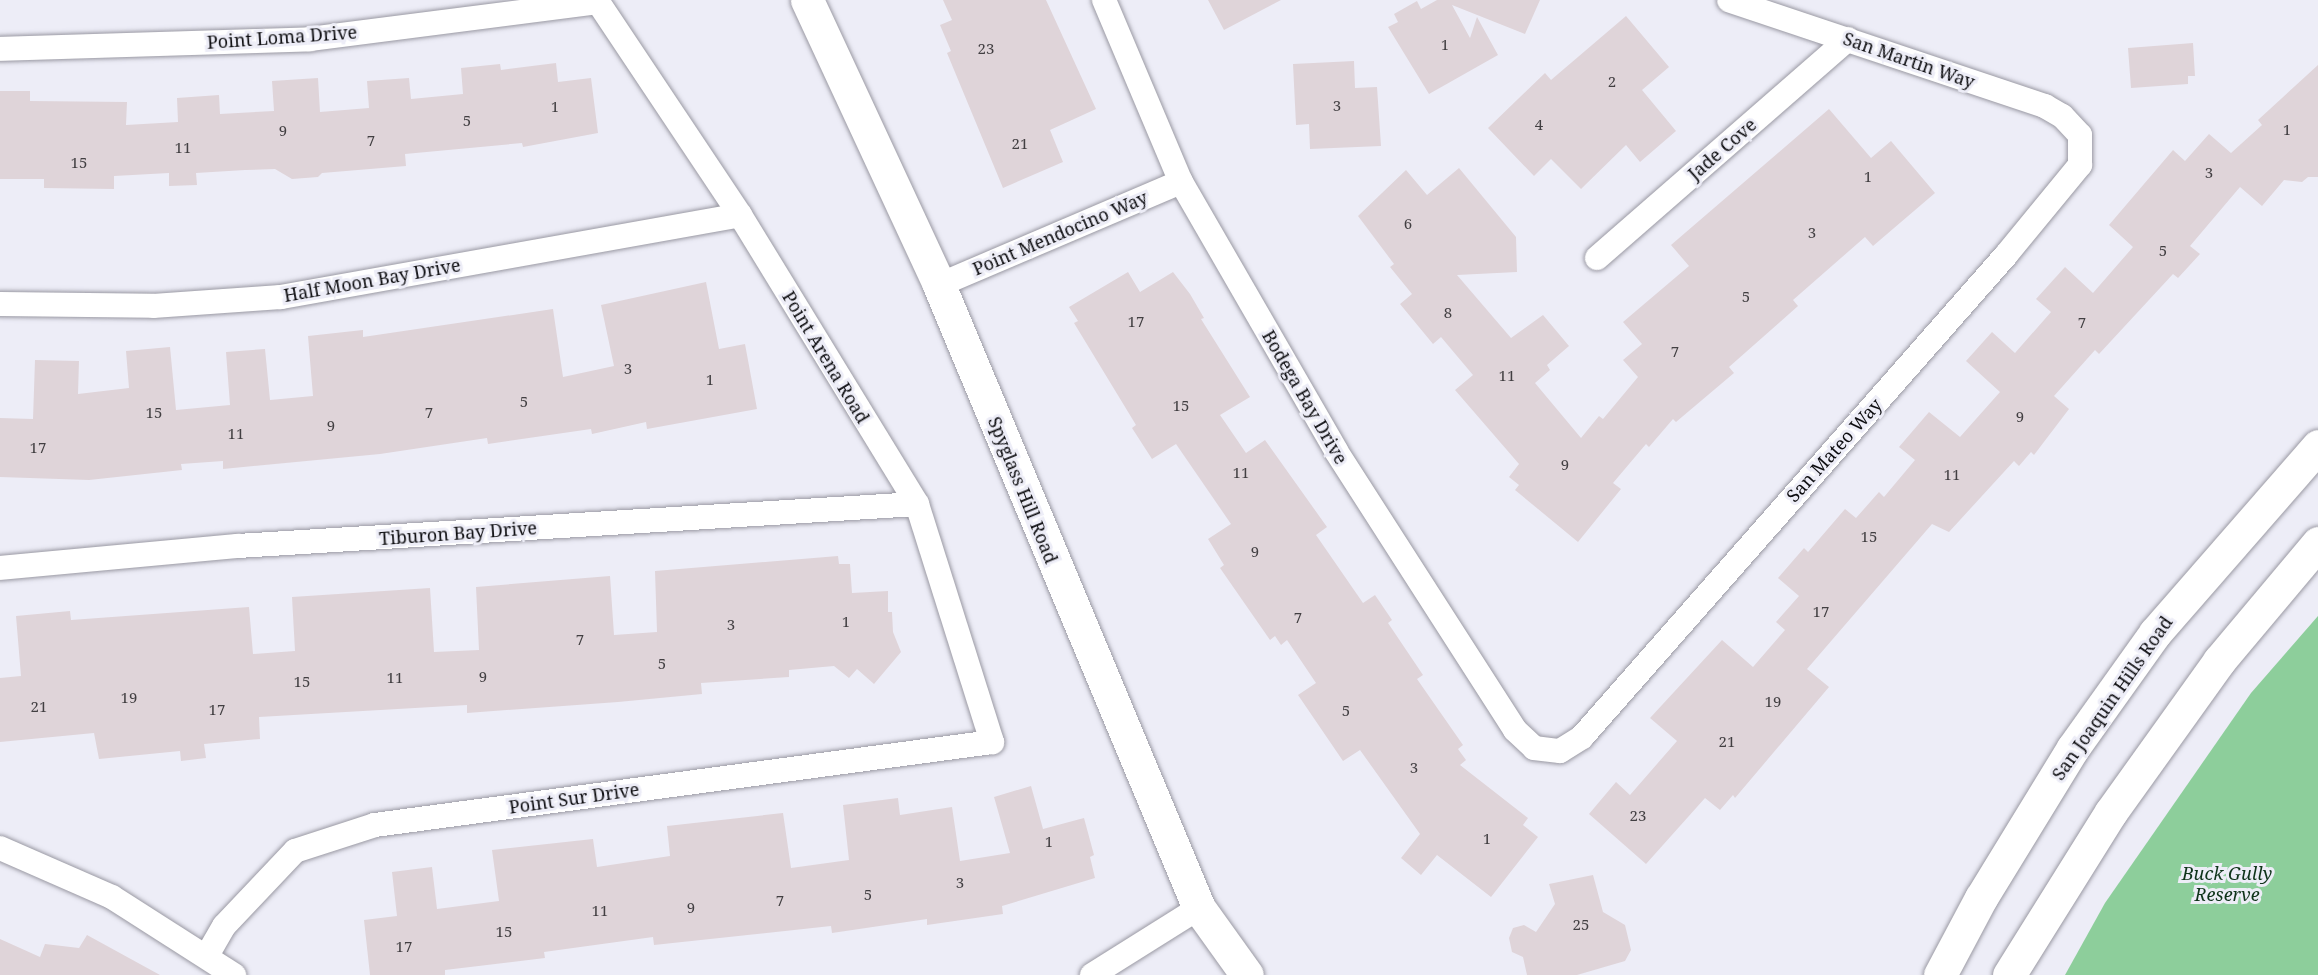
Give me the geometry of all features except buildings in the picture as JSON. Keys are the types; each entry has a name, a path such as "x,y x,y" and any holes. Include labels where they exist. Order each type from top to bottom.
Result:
{"main road":[{"name":"Spyglass Hill Road","path":"807,0 939,285 1199,908 1247,975"},
{"name":"San Joaquin Hills Road","path":"1940,975 1982,898 2073,748 2155,633 2318,446"},
{"path":"2009,975 2111,812 2219,661 2318,543"}],"street":[{"name":"Bodega Bay Drive","path":"1104,0 1181,182 1336,451 1515,730 1534,748 1560,751"},
{"name":"San Martin Way","path":"1729,0 2045,106 2062,116 2080,135"},
{"name":"Point Loma Drive","path":"0,49 310,39 598,2"},
{"name":"Point Arena Road","path":"598,2 740,215 917,504 992,742"},
{"name":"Jade Cove","path":"1597,258 1848,39"},
{"name":"San Mateo Way","path":"1560,751 1582,737 2065,188 2080,165 2080,135"},
{"name":"Point Mendocino Way","path":"939,285 1181,182"},
{"name":"Half Moon Bay Drive","path":"0,304 153,306 281,297 740,215"},
{"name":"Tiburon Bay Drive","path":"0,568 238,546 917,504"},
{"name":"Point Sur Drive","path":"207,955 224,926 295,851 375,825 992,742"},
{"path":"0,848 112,897 207,955 234,975"},
{"path":"1092,975 1199,908"}],"green space":[{"name":"Buck Gully Reserve","path":"2318,616 2318,975 2065,975 2105,903 2251,693"}]}
